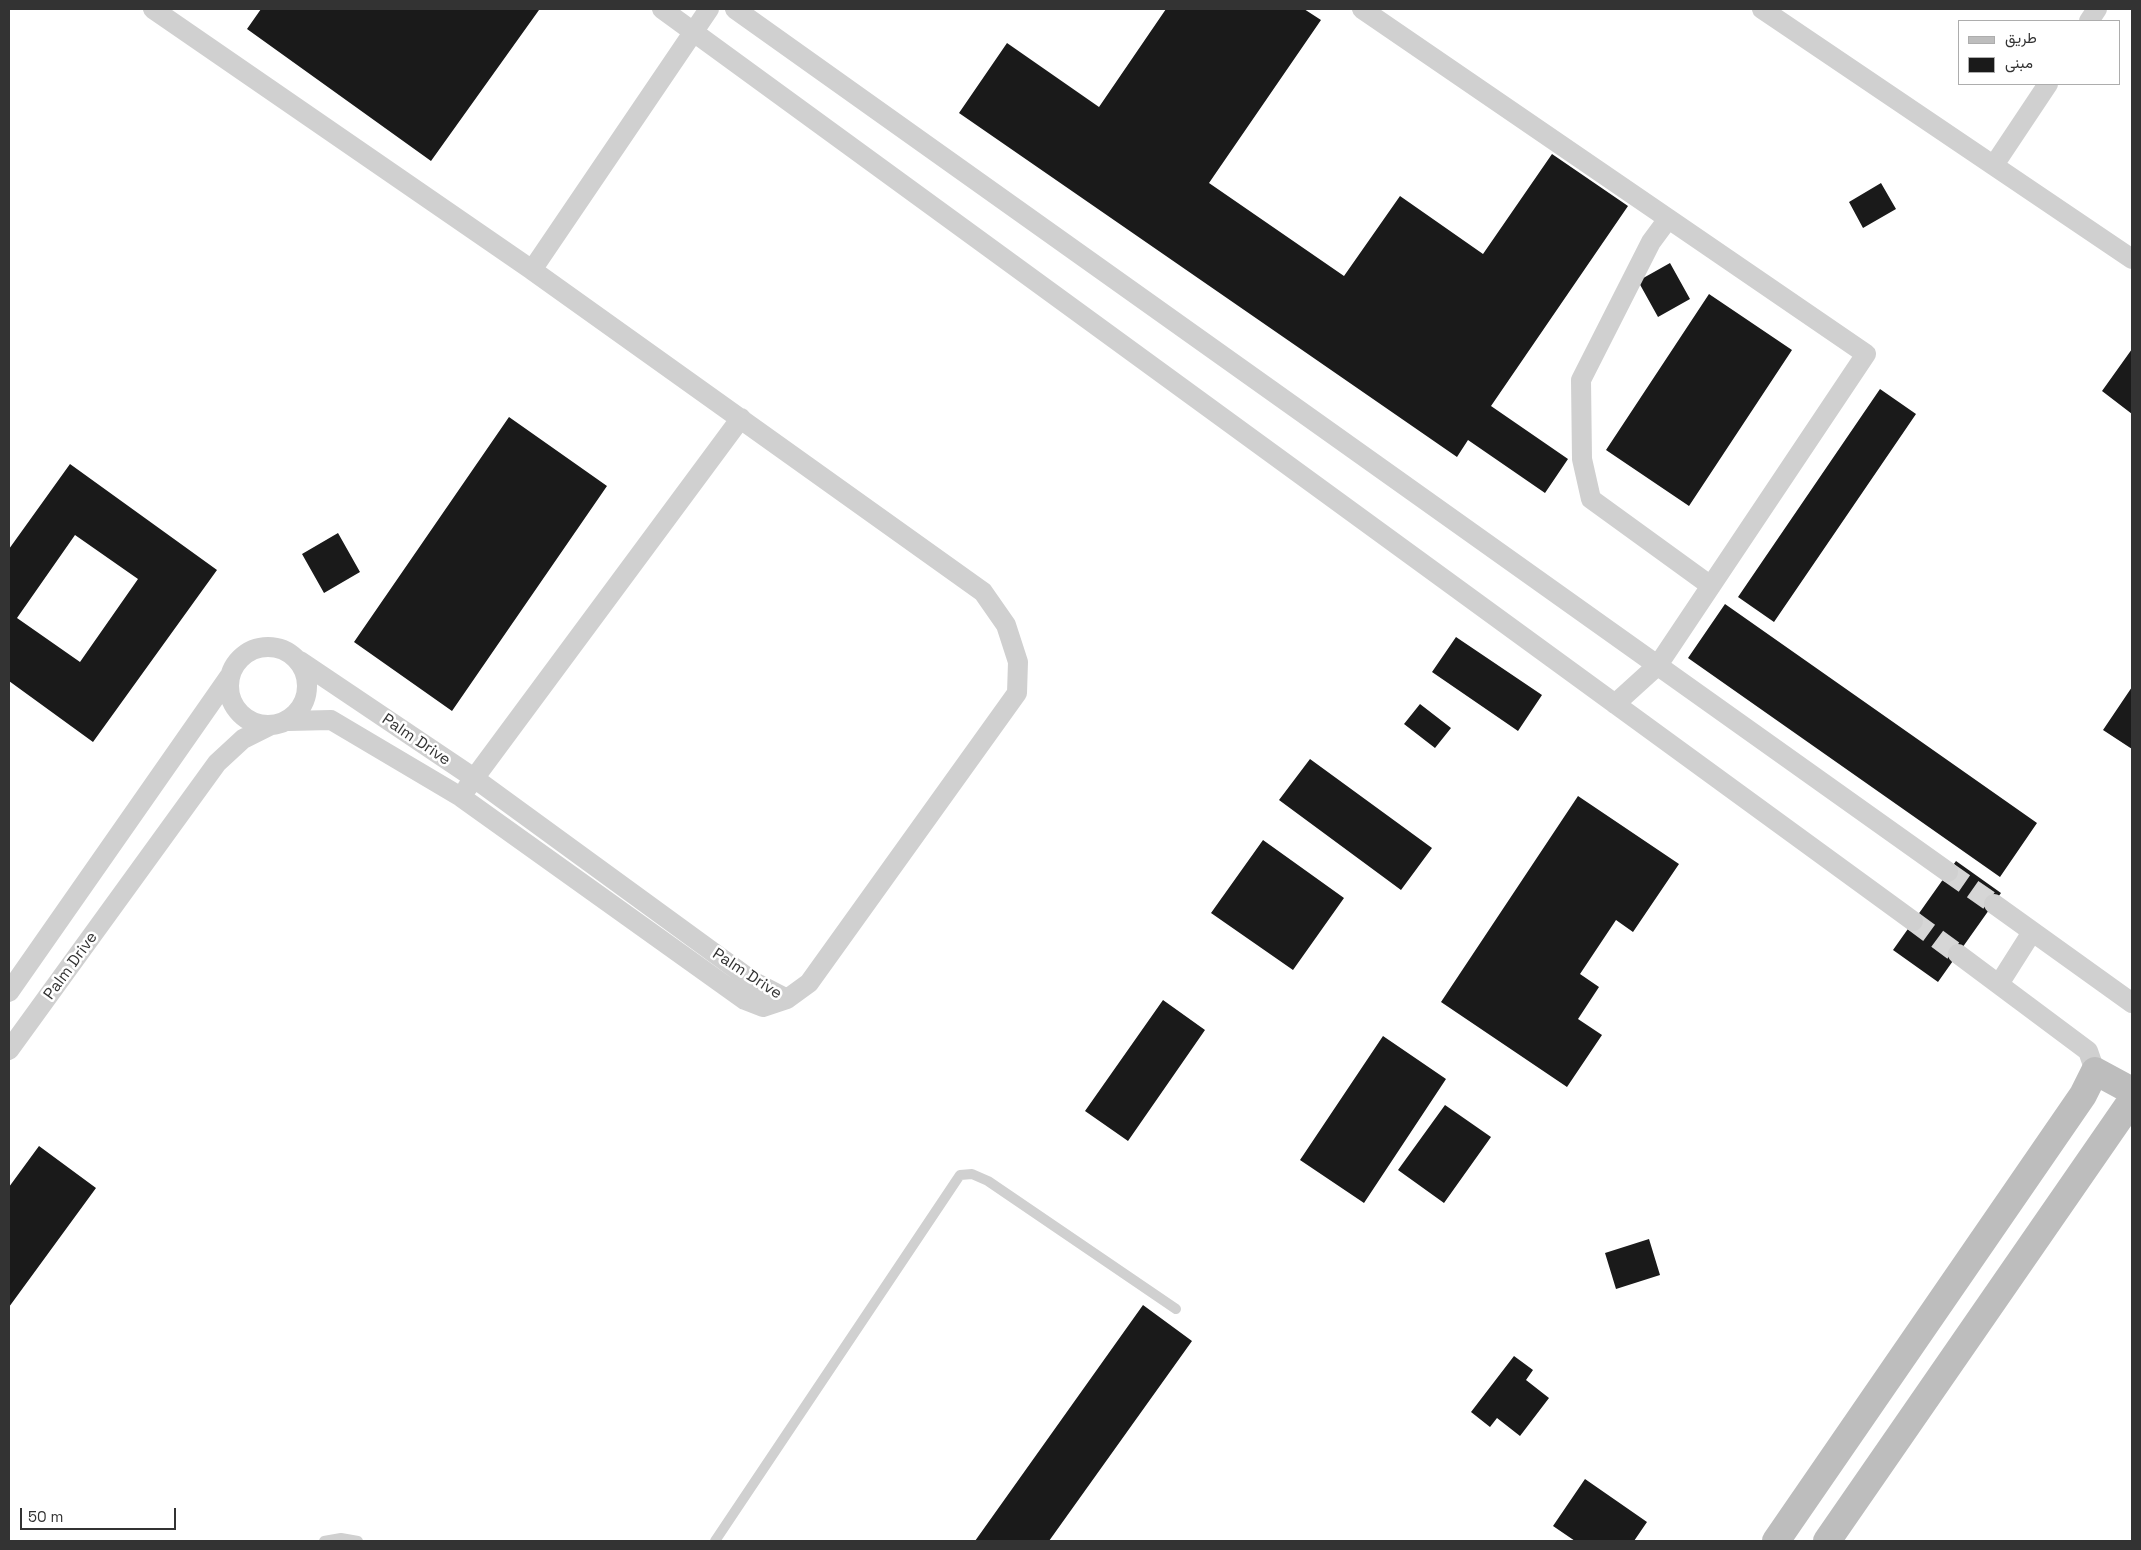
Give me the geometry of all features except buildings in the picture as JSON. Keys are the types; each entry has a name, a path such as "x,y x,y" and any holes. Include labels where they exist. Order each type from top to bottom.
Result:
{"main road":[{"path":"1776,1541 2078,1103 2095,1071 2132,1091"},
{"path":"1827,1541 2132,1100"}],"street":[{"path":"153,9 532,270 983,592 1006,625 1018,662 1017,693 809,983 787,1000"},
{"path":"662,9 1913,921"},
{"path":"532,270 709,9"},
{"path":"735,9 1948,872"},
{"path":"1362,9 1866,354 1658,665 1615,704"},
{"path":"1762,9 2132,259"},
{"path":"2090,20 2097,9"},
{"path":"1994,165 2047,85"},
{"path":"1668,219 1651,242 1581,380 1582,459 1591,499 1711,586"},
{"path":"461,796 740,418"},
{"name":"Palm Drive","path":"9,992 229,677 236,662 252,648 278,646 474,778 754,982 787,1000"},
{"name":"Palm Drive","path":"9,1050 217,763 243,739 279,723 305,703 308,681 300,661"},
{"name":"Palm Drive","path":"229,677 232,704 245,719 279,723 331,720 461,796 745,1000 763,1006 787,1000"},
{"path":"1994,904 2132,1003"},
{"path":"1999,984 2032,932"},
{"path":"1958,954 2088,1051 2095,1071"}],"lane":[{"path":"715,1541 960,1175 972,1174 988,1181 1176,1309"},
{"path":"324,1541 341,1538 358,1541"}],"tunnel":[{"path":"1948,872 1994,904"},
{"path":"1913,921 1958,954"}]}
